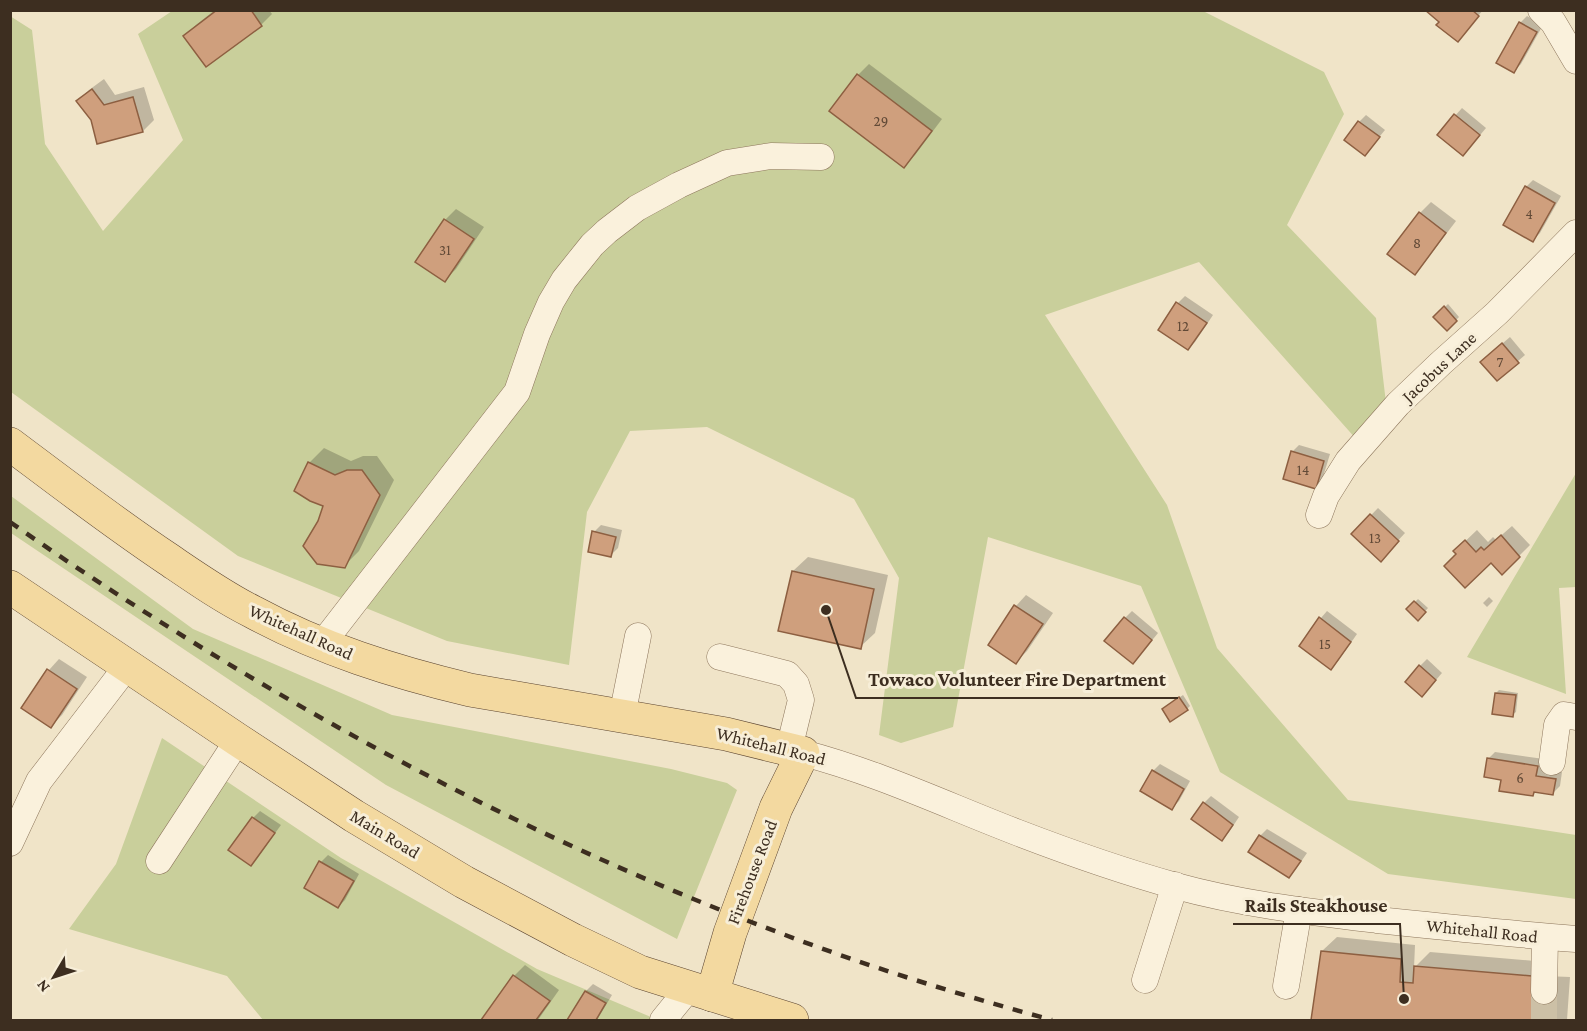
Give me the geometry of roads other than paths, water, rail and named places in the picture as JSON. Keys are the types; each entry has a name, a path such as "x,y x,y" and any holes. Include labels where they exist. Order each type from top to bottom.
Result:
{"main road":[{"name":"Whitehall Road","path":"10,444 119,526 209,587 253,613 322,644 371,662 470,690 726,734 796,751"},
{"name":"Main Road","path":"10,587 354,816 464,882 573,940 640,972 792,1020"},
{"name":"Firehouse Road","path":"700,992 730,933 796,751"}],"street":[{"path":"1541,10 1553,22 1576,61"},
{"path":"322,644 517,392 551,302 564,280 606,231 637,208 727,163 771,156 821,157"},
{"name":"Jacobus Lane","path":"1319,515 1326,496 1347,461 1398,404 1512,298 1576,233"},
{"path":"622,716 638,636"},
{"path":"720,657 787,674 796,684 801,700 796,751"},
{"path":"10,843 39,781 128,665"},
{"path":"1552,762 1557,725 1564,715 1576,717"},
{"path":"159,861 238,740"},
{"name":"Whitehall Road","path":"796,751 825,758 1072,852 1175,885 1244,901 1299,910 1463,930 1576,939"},
{"path":"1144,980 1175,885"},
{"path":"1286,986 1299,910"},
{"path":"1544,991 1545,937"},
{"path":"663,1020 700,992"}],"tunnel":[{"path":"1544,991 1544,1020"}],"railway":[{"path":"10,522 192,642 287,698 382,752 578,849 679,893 780,933 915,980 1052,1020"}],"place":[{"name":"Towaco Volunteer Fire Department","path":"826,610"},
{"name":"Rails Steakhouse","path":"1404,999"}]}
